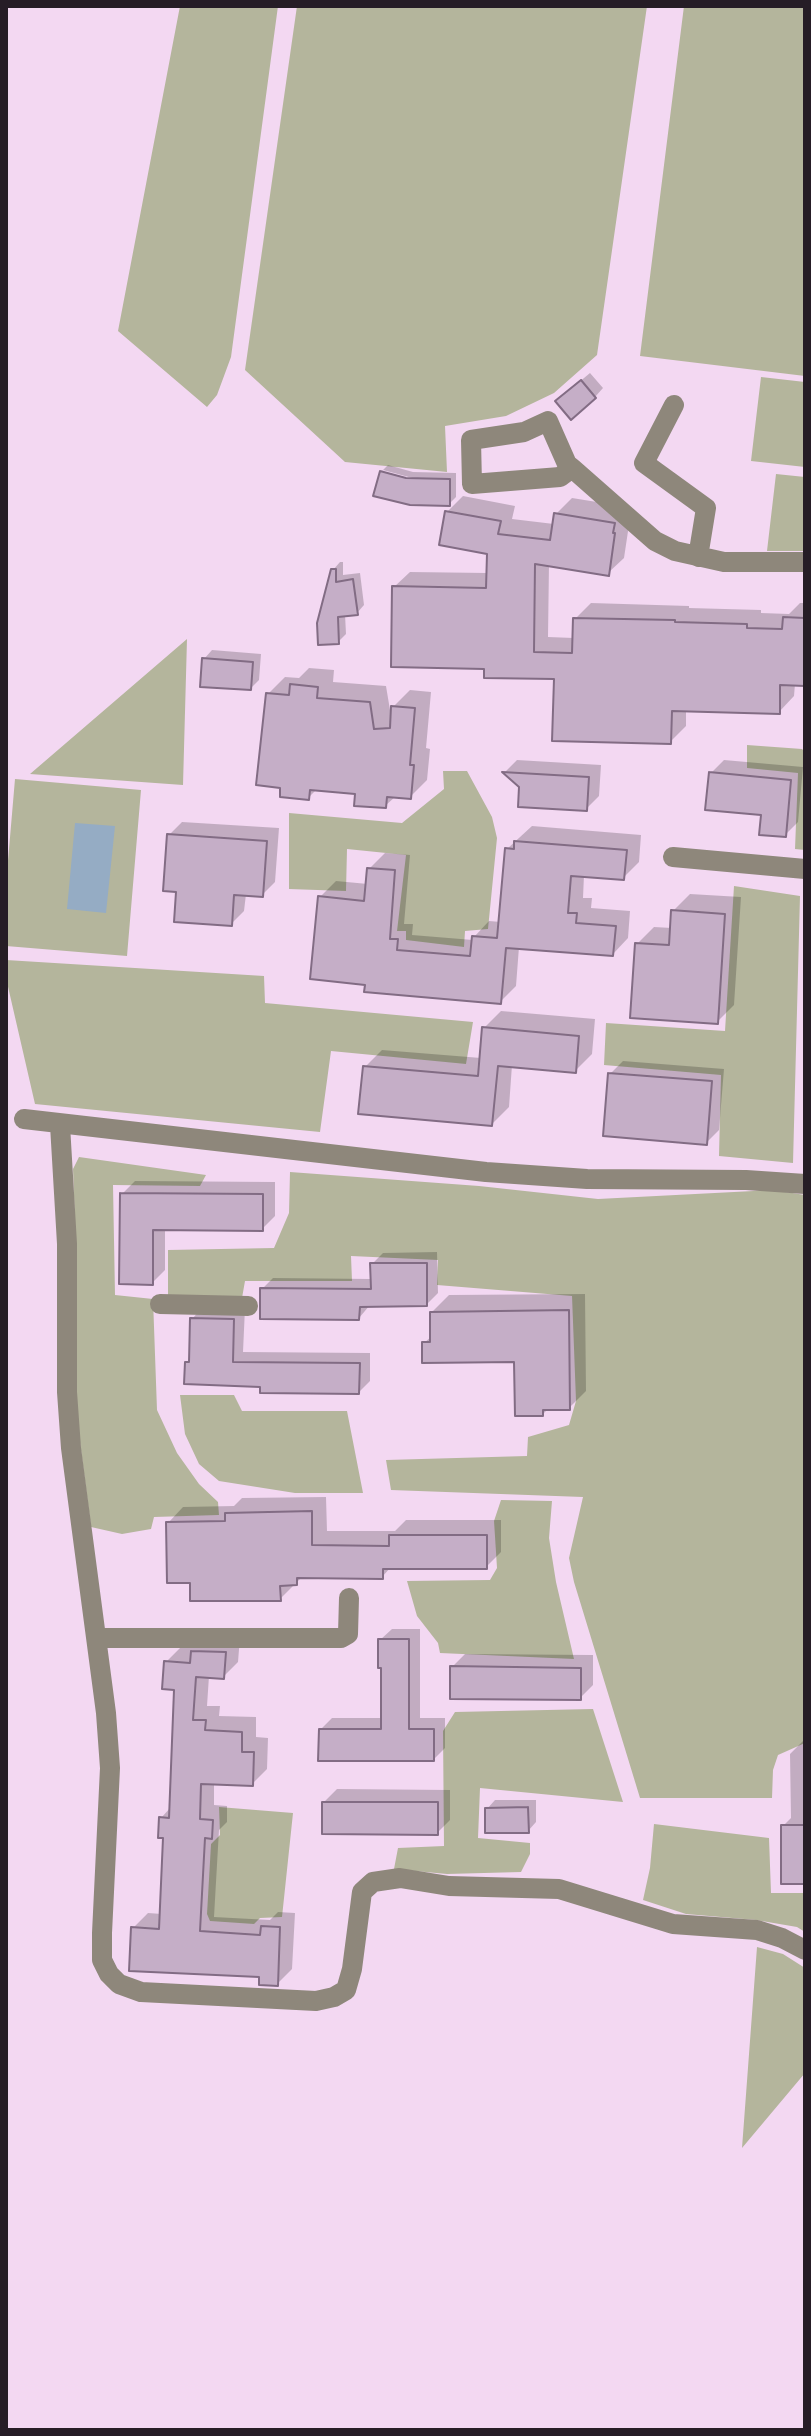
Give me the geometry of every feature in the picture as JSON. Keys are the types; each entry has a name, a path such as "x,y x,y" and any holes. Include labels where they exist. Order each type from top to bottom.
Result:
{"street":[{"path":"674,405 644,463 706,508 698,557"},
{"path":"572,468 560,477 472,484 471,440 524,432 548,421 567,464 572,468 655,541 675,551 724,562 805,562"},
{"path":"673,857 805,869"},
{"path":"24,1119 486,1172 587,1179 746,1180 805,1184"},
{"path":"60,1125 67,1244 67,1392 71,1448 106,1713 110,1768 102,1960 109,1974 119,1984 141,1992 316,2001 334,1997 346,1990 352,1969 362,1892 373,1882 400,1878 449,1886 559,1889 673,1924 757,1930 805,1950"},
{"path":"160,1304 248,1306"},
{"path":"96,1638 341,1638 348,1634 349,1598"}],"green space":[{"path":"180,6 278,6 231,357 217,395 207,407 118,331"},
{"path":"297,6 647,6 597,355 554,393 506,416 445,426 447,472 345,462 245,370"},
{"path":"684,6 805,6 805,376 640,356"},
{"path":"761,377 805,382 805,467 751,461"},
{"path":"776,474 805,477 805,551 767,551"},
{"path":"187,639 183,785 30,774"},
{"path":"747,745 802,749 805,752 805,850 795,849 798,773 747,768"},
{"path":"443,771 467,771 492,817 497,838 488,929 465,931 464,947 406,940 406,931 397,931 406,855 347,849 346,891 289,889 289,813 402,823 444,789"},
{"path":"15,779 141,790 127,956 6,946 6,884"},
{"path":"734,886 800,896 793,1163 719,1156 721,1075 604,1065 606,1023 725,1031"},
{"path":"6,960 264,976 265,1003 473,1022 466,1064 331,1051 320,1132 35,1104 6,978"},
{"path":"79,1157 206,1175 200,1186 113,1185 115,1295 153,1299 157,1410 177,1453 199,1484 218,1502 219,1515 154,1517 151,1529 122,1534 91,1527 76,1412 77,1280 73,1169"},
{"path":"290,1172 479,1186 598,1199 773,1190 805,1195 805,1743 778,1755 773,1770 772,1798 640,1798 569,1558 583,1497 391,1490 386,1460 527,1456 528,1437 569,1425 576,1401 572,1296 437,1285 438,1260 351,1256 352,1281 245,1281 242,1298 168,1295 168,1250 274,1248 289,1213"},
{"path":"180,1395 234,1395 242,1411 347,1411 363,1493 295,1493 219,1481 199,1464 185,1434"},
{"path":"501,1500 552,1501 549,1538 574,1659 440,1653 438,1643 417,1616 407,1581 490,1580 497,1568 494,1521"},
{"path":"593,1709 623,1802 480,1788 478,1838 530,1843 530,1854 521,1872 447,1874 394,1869 398,1848 444,1846 443,1731 455,1712"},
{"path":"219,1807 293,1813 282,1917 260,1918 254,1924 210,1921 207,1914 211,1844 220,1835"},
{"path":"654,1824 769,1838 771,1893 805,1893 805,1932 797,1927 756,1920 686,1914 643,1900"},
{"path":"757,1947 783,1954 805,1968 805,2073 742,2148"}],"water":[{"path":"75,823 115,826 106,913 67,909"}],"building":[{"path":"581,380 596,398 571,420 555,401"},
{"path":"380,471 406,478 450,479 450,506 410,505 373,496"},
{"path":"445,511 501,521 498,534 550,540 554,513 615,523 609,576 535,564 534,652 572,653 573,618 675,620 782,629 783,617 805,618 805,686 780,685 780,714 672,711 671,744 552,741 554,679 484,678 484,669 391,667 392,586 486,588 487,554 439,545"},
{"path":"331,569 336,569 336,582 353,579 358,615 338,617 339,644 318,645 317,623"},
{"path":"202,658 253,662 251,690 200,687"},
{"path":"290,684 318,687 317,698 370,702 374,729 390,728 391,706 415,708 410,765 414,765 411,799 387,797 386,808 354,806 355,794 310,790 309,800 280,797 280,788 256,785 266,693 289,695"},
{"path":"502,772 589,777 587,811 518,807 519,787"},
{"path":"709,772 791,780 786,837 759,835 761,815 705,810"},
{"path":"167,834 267,841 263,897 234,895 232,926 174,922 176,892 163,891"},
{"path":"514,841 627,850 624,880 571,876 568,913 577,913 576,923 616,926 613,956 506,948 501,1004 364,992 365,985 310,979 318,896 364,901 367,868 395,870 390,939 398,939 397,950 470,956 472,936 497,938 505,848 514,849"},
{"path":"671,910 725,914 718,1024 630,1018 635,943 669,945"},
{"path":"482,1027 579,1036 576,1073 498,1066 492,1126 358,1114 363,1066 478,1076"},
{"path":"608,1073 712,1081 707,1145 603,1136"},
{"path":"120,1193 263,1194 263,1231 153,1230 153,1285 119,1284"},
{"path":"370,1263 427,1263 427,1306 360,1307 359,1320 260,1319 260,1288 371,1289"},
{"path":"569,1310 570,1410 543,1410 543,1416 515,1416 514,1362 422,1363 422,1342 430,1342 430,1312"},
{"path":"190,1318 234,1319 233,1362 360,1363 359,1394 260,1393 260,1387 184,1384 185,1362 189,1362"},
{"path":"312,1511 312,1545 389,1546 389,1535 487,1535 487,1569 383,1569 383,1579 297,1578 297,1585 280,1586 281,1601 190,1601 190,1583 167,1583 166,1522 225,1521 225,1513"},
{"path":"378,1639 409,1639 409,1729 434,1729 434,1761 318,1761 319,1729 381,1729"},
{"path":"191,1651 226,1652 224,1679 196,1677 193,1720 206,1720 205,1730 242,1732 242,1752 254,1752 253,1786 201,1784 200,1819 213,1820 212,1839 205,1838 200,1931 260,1935 261,1926 280,1927 278,1986 259,1985 259,1977 129,1971 131,1927 159,1929 163,1838 158,1838 159,1817 169,1818 174,1690 162,1689 164,1661 190,1663"},
{"path":"450,1666 581,1668 581,1700 450,1699"},
{"path":"322,1802 438,1802 438,1835 322,1834"},
{"path":"528,1807 529,1833 485,1833 485,1808"},
{"path":"781,1825 805,1825 805,1884 781,1884"}]}
